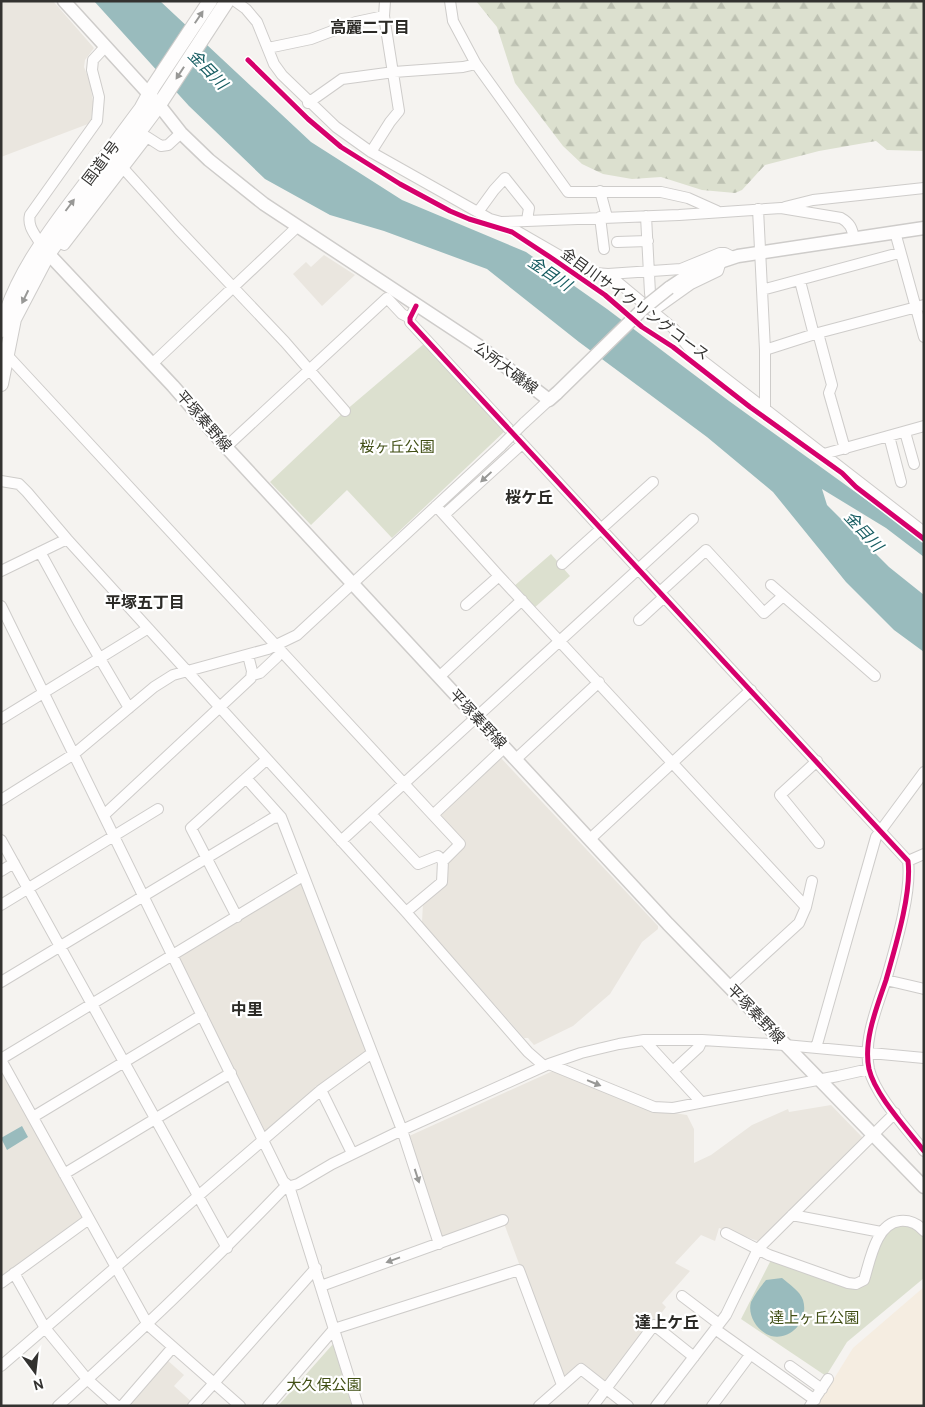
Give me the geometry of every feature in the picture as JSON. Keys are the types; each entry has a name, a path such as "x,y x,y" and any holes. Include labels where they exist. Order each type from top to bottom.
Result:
{"highway":[{"name":"国道1号","path":"1,330 5,314 16,288 141,109 151,90 210,1"},
{"name":"国道1号","path":"1,384 4,361 14,319 44,249 58,240 161,102 229,2"}],"main road":[{"path":"64,1 105,47 151,90"},
{"name":"公所大磯線","path":"151,90 161,102 180,133 209,160 264,204 553,397 644,308 696,270 727,259 759,252 924,228"},
{"name":"平塚秦野線","path":"44,249 504,748 729,987 924,1187"}],"street":[{"path":"371,152 399,111 384,16 385,1"},
{"path":"450,1 453,21 476,64 568,192 661,192 688,198 719,212"},
{"path":"229,2 246,9 257,22 274,64 282,76 336,128 371,152 490,219 501,222 574,264 595,273 608,274 681,270 724,253 727,259 718,271 692,284 654,311"},
{"path":"268,48 311,39 356,22 384,16"},
{"path":"44,249 30,224 30,215 97,121 99,97 92,70 93,60 105,47"},
{"path":"308,103 342,79 394,72 463,67 476,64"},
{"path":"58,240 64,245 147,137 162,146 168,144 180,133"},
{"path":"123,168 285,342 345,411"},
{"path":"478,212 505,178 529,208 527,220"},
{"path":"501,222 781,208 813,200 924,188"},
{"path":"600,191 604,217 604,249"},
{"path":"781,208 840,218 847,221 852,227 854,238"},
{"path":"758,209 766,410"},
{"path":"646,216 649,272 654,311"},
{"path":"152,364 298,227"},
{"path":"895,232 900,253 920,306 924,337"},
{"path":"617,242 648,241"},
{"path":"762,290 900,253"},
{"path":"608,274 673,328 694,354 923,531"},
{"path":"800,281 832,386 829,393 845,449"},
{"path":"226,447 387,298 402,314 410,318"},
{"path":"416,306 410,322 908,861 909,868 904,912 886,980 873,1017 868,1052 869,1069 880,1092 924,1151"},
{"path":"765,350 920,306"},
{"path":"4,361 276,646 460,844 443,861 442,882 406,912"},
{"path":"1,800 74,754 154,687 174,675 276,646 297,635 553,397"},
{"path":"824,454 924,426"},
{"path":"905,432 914,464"},
{"path":"888,436 897,478"},
{"path":"444,515 522,444"},
{"path":"1,481 18,484 27,492 266,760 406,912 528,1052 546,1065 654,1107 673,1108 869,1069"},
{"path":"562,564 653,482"},
{"path":"436,506 806,907"},
{"path":"341,841 693,519"},
{"path":"1,571 67,539"},
{"path":"639,620 706,550 764,613 783,596"},
{"path":"40,552 130,708"},
{"path":"466,605 499,576"},
{"path":"771,585 875,676"},
{"path":"439,677 522,600"},
{"path":"1,606 283,1181 289,1186 358,1406"},
{"path":"1,719 147,628"},
{"path":"248,655 253,675"},
{"path":"104,815 252,678 253,675 260,673 277,657"},
{"path":"516,759 599,682"},
{"path":"590,839 751,690"},
{"path":"433,815 504,748"},
{"path":"237,917 191,828 266,760"},
{"path":"817,761 780,795 819,843"},
{"path":"816,1048 876,837 924,772"},
{"path":"246,778 281,817 402,1130 439,1244"},
{"path":"1,906 158,809"},
{"path":"371,814 418,864 438,856 443,861"},
{"path":"1,982 272,818 281,817"},
{"path":"1,840 227,1248"},
{"path":"908,861 924,854"},
{"path":"1,871 14,863"},
{"path":"240,1406 148,1325 1,1059 303,876"},
{"path":"729,987 799,923 806,907 812,880"},
{"path":"886,980 924,989"},
{"path":"32,1117 202,1015"},
{"path":"644,1040 701,1102"},
{"path":"58,1406 148,1325 227,1248 284,1188 298,1184 352,1153 546,1065 580,1053 644,1040 702,1040 785,1045 924,1058"},
{"path":"673,1071 699,1047 702,1040"},
{"path":"1,1366 321,1090 372,1053"},
{"path":"64,1174 231,1073"},
{"path":"321,1090 352,1153"},
{"path":"656,1406 726,1315 758,1249 895,1113"},
{"path":"792,1215 881,1232"},
{"path":"1,1283 89,1219"},
{"path":"321,1286 503,1220"},
{"path":"726,1233 758,1249 840,1280 856,1284 864,1280 881,1232 889,1224 903,1220 914,1222 924,1231"},
{"path":"193,1406 316,1268"},
{"path":"268,1406 334,1329 519,1270 562,1385"},
{"path":"14,1273 45,1328 87,1379 117,1406"},
{"path":"682,1296 750,1355 812,1403 828,1379"},
{"path":"593,1406 654,1325 694,1357"},
{"path":"122,1406 174,1347"},
{"path":"712,1406 750,1355"},
{"path":"790,1366 822,1389"},
{"path":"539,1406 581,1370 628,1406"}],"shaded area":[{"path":"1,1 53,1 94,48 85,60 84,67 90,82 93,102 91,121 88,124 1,157"},
{"path":"324,255 355,275 322,306 293,274 306,262 311,267"},
{"path":"499,758 658,926 658,929 642,942 610,994 573,1026 534,1045 528,1038 524,1038 422,922 423,903 446,883 448,861 466,844 441,813"},
{"path":"300,883 303,883 369,1052 268,1132 265,1131 178,956"},
{"path":"1,1067 83,1215 83,1219 1,1278"},
{"path":"555,1070 668,1112 687,1115 694,1129 694,1163 711,1155 752,1125 788,1109 789,1112 831,1105 864,1139 761,1242 719,1228 715,1241 701,1235 675,1263 690,1271 662,1303 666,1307 606,1386 581,1367 562,1379 502,1218 441,1240 407,1137"},
{"path":"924,1287 924,1406 817,1406 853,1348"},
{"path":"166,1359 184,1375 174,1386 193,1403 190,1406 125,1406"}],"green space":[{"path":"476,1 924,1 924,151 887,150 876,141 819,151 765,165 742,190 735,193 702,190 661,177 632,179 603,174 582,164 563,146 515,83 497,27"},
{"name":"桜ヶ丘公園","path":"425,343 506,430 392,538 347,490 311,525 270,482 345,411"},
{"path":"551,554 570,576 533,609 513,587"},
{"name":"達上ヶ丘公園","path":"910,1224 924,1234 924,1278 847,1342 826,1376 741,1319 771,1260 868,1283 883,1236 893,1225"},
{"name":"大久保公園","path":"333,1344 352,1406 278,1406"}],"water":[{"name":"金目川","path":"94,1 160,1 311,142 402,200 526,252 607,309 729,401 924,543 924,557 886,528 822,489 827,505 889,567 924,595 924,652 894,630 846,582 773,492 707,437 579,342 487,269 384,231 330,215 265,179 189,106"},
{"path":"22,1126 28,1137 7,1150 1,1138"},
{"path":"782,1278 802,1297 804,1307 801,1321 797,1327 792,1332 779,1337 766,1334 758,1327 752,1318 750,1307 751,1302 766,1280"}],"cycle path":[{"name":"金目川サイクリングコース","path":"248,60 308,119 341,147 400,184 450,211 512,232 553,259 605,295 642,327 673,347 750,407 842,473 856,487 924,539"},
{"path":"416,306 410,322 908,861 908,889 902,920 869,1035 868,1058 872,1079 878,1090 892,1112 924,1151"}],"district":[{"name":"高麗二丁目","path":"370,27"},
{"name":"桜ケ丘","path":"529,497"},
{"name":"平塚五丁目","path":"145,602"},
{"name":"中里","path":"247,1009"},
{"name":"達上ケ丘","path":"667,1322"}]}
